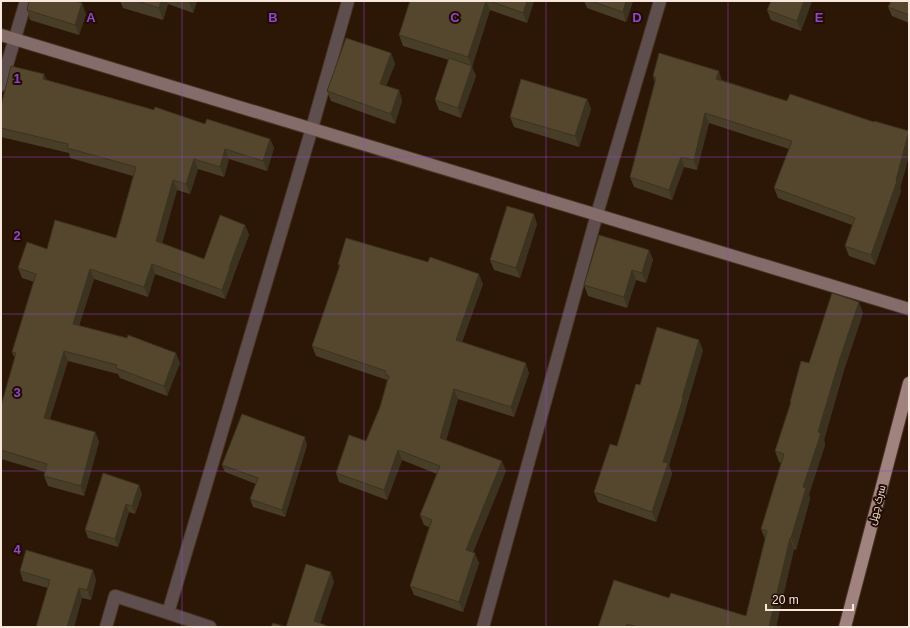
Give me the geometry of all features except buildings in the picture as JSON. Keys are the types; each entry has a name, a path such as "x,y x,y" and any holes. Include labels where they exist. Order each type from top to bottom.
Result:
{"main road":[{"name":"سرک چهل","path":"845,627 909,383"}],"street":[{"path":"1,85 26,1"},
{"path":"168,613 312,128 348,1"},
{"path":"483,627 597,214 660,1"},
{"path":"1,35 909,308"},
{"path":"106,627 115,596 210,627"}]}
